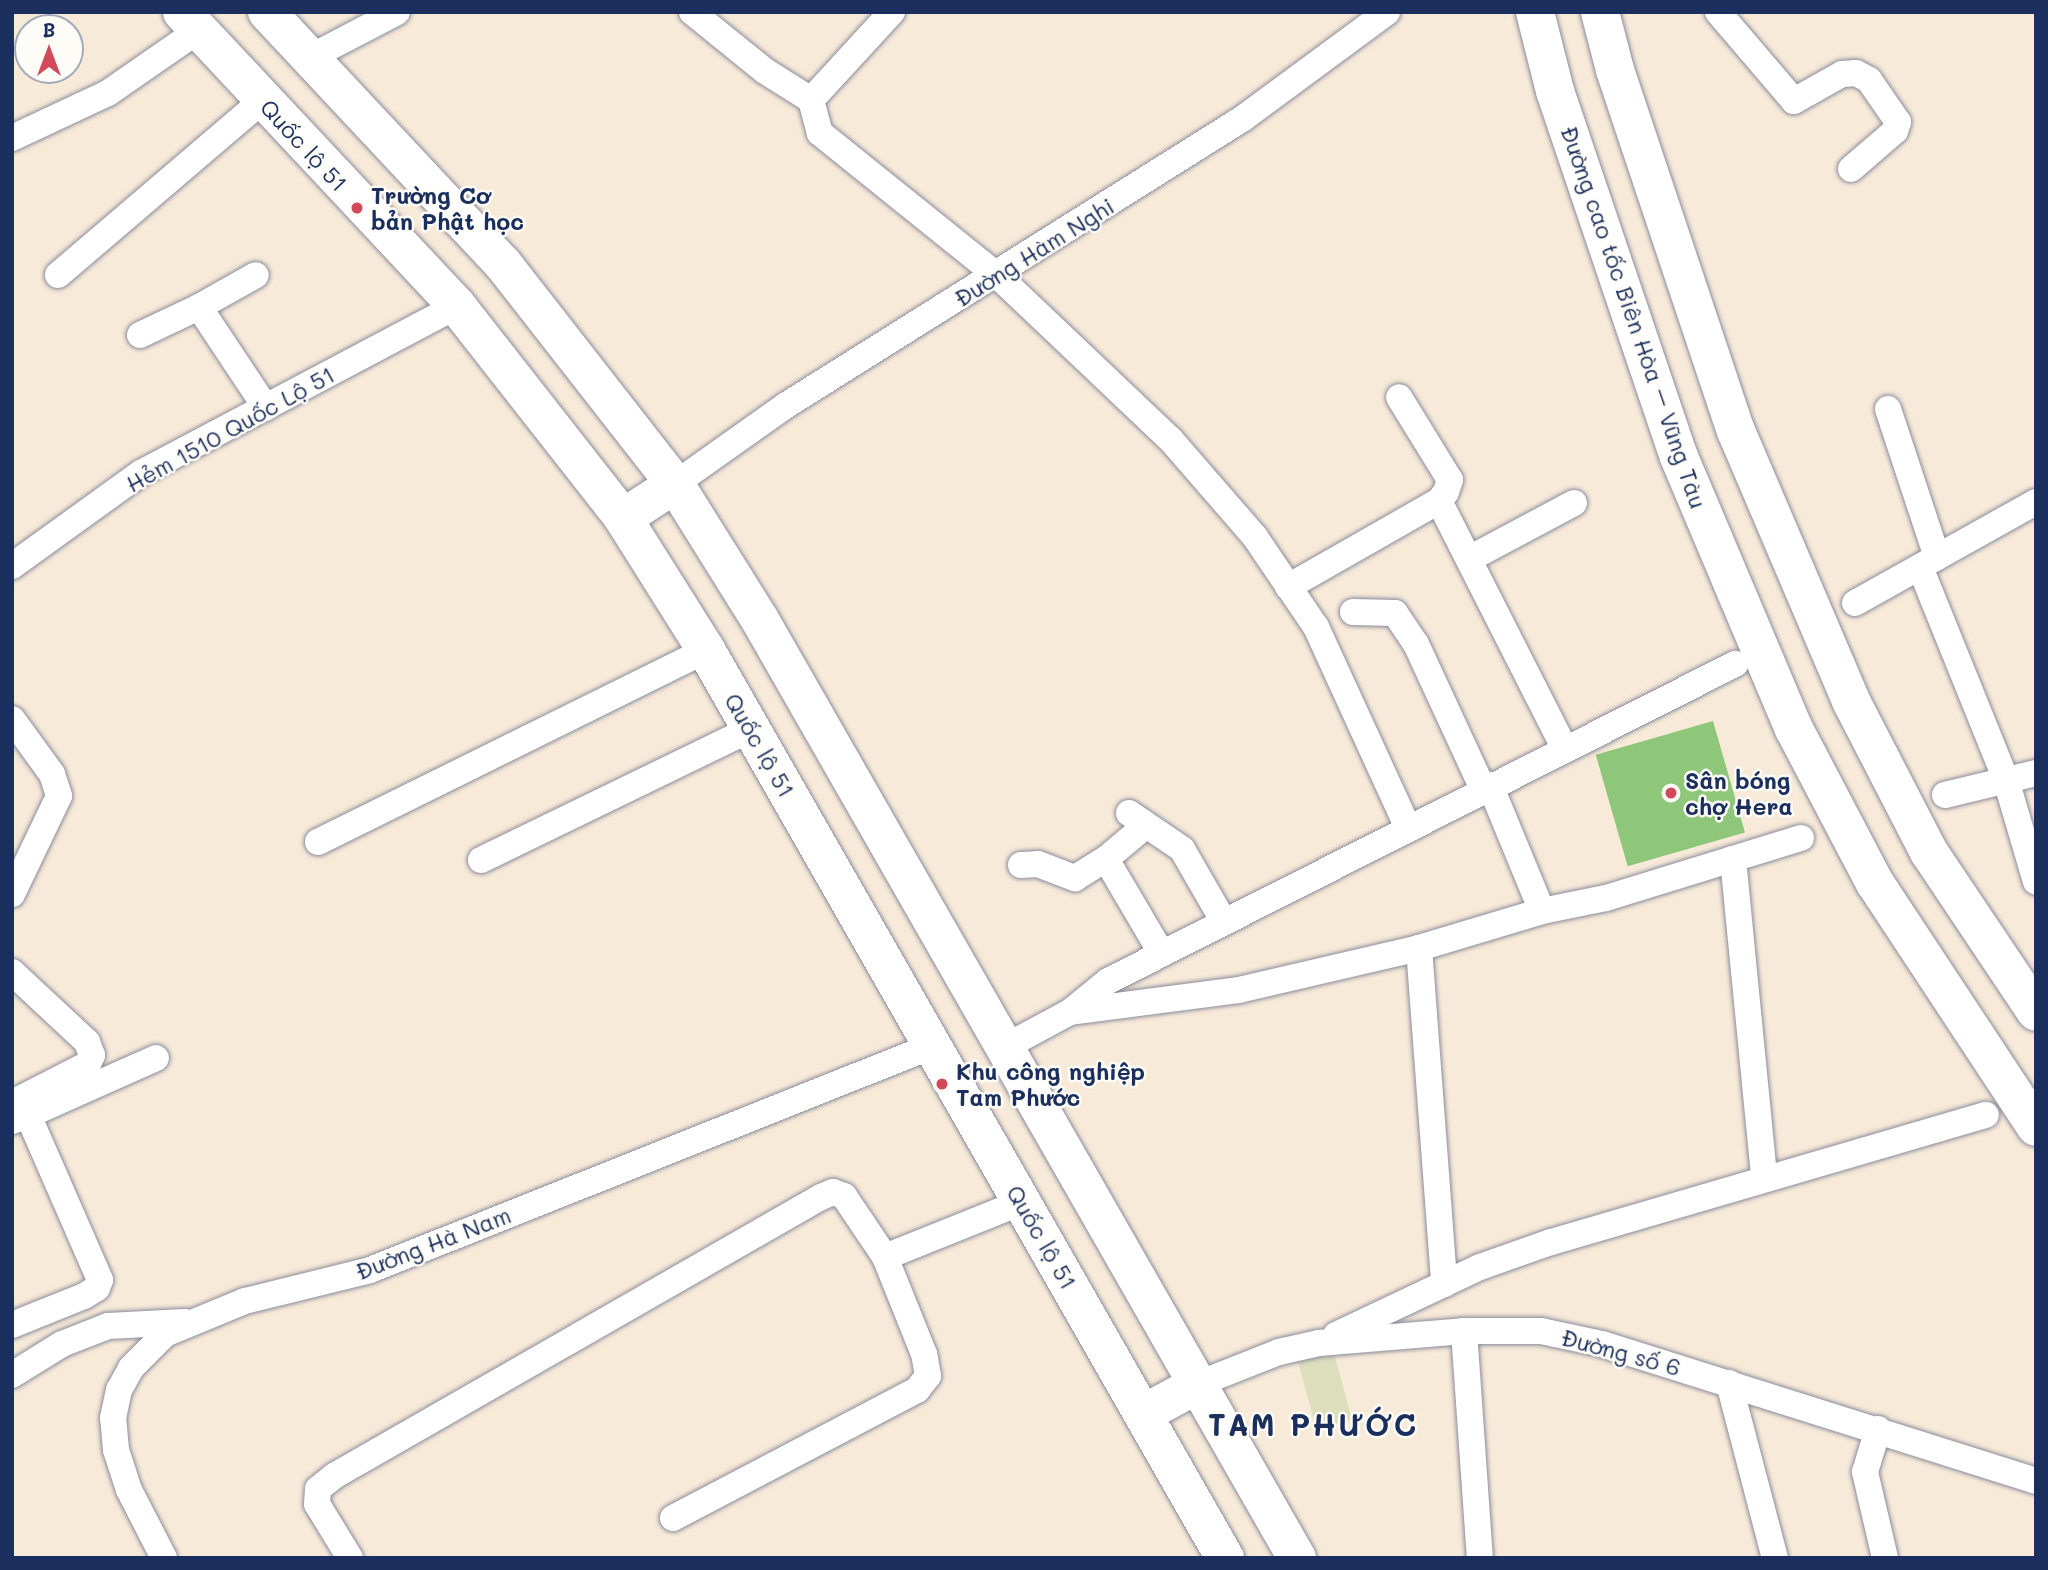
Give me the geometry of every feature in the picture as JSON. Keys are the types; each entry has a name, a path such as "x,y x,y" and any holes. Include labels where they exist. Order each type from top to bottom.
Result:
{"highway":[{"path":"267,12 503,264 675,484 760,620 1297,1558"},
{"name":"Đường cao tốc Biên Hòa – Vũng Tàu","path":"1535,12 1555,91 1679,457 1794,729 1875,883 2036,1127"},
{"path":"1600,12 1615,70 1736,431 1851,701 1929,852 2036,1012"},
{"name":"Quốc lộ 51","path":"191,21 457,306 623,518 706,650 1221,1556"},
{"path":"623,518 675,484"},
{"path":"1143,1415 1198,1384"}],"street":[{"path":"309,58 397,12"},
{"path":"692,12 765,71 811,100 820,133 998,276 1171,440 1255,537 1316,627 1408,828"},
{"path":"811,100 892,12"},
{"name":"Đường Hàm Nghi","path":"675,484 785,406 998,276 1242,119 1387,12"},
{"path":"1718,12 1794,101 1842,74 1856,73 1869,80 1898,122 1895,131 1851,169"},
{"path":"12,138 108,93 191,21"},
{"path":"58,275 263,100"},
{"path":"140,335 200,307 256,275"},
{"name":"Hẻm 1510 Quốc Lộ 51","path":"12,566 141,473 457,306"},
{"path":"200,307 266,408"},
{"path":"1289,587 1439,501 1450,480 1399,397"},
{"path":"1888,409 1928,562 2006,780 2036,882"},
{"path":"1439,501 1564,747"},
{"path":"1855,603 2036,502"},
{"path":"1469,559 1574,503"},
{"path":"1353,612 1395,613 1416,644 1486,787 1542,911"},
{"path":"318,842 706,650"},
{"path":"1005,1047 1070,1012 1108,981 1564,747 1735,664"},
{"path":"12,719 52,775 59,796 12,894"},
{"path":"481,860 751,729"},
{"path":"1945,795 2036,773"},
{"path":"1021,866 1038,864 1075,878 1106,859 1137,819 1182,849 1224,922"},
{"path":"1070,1012 1239,990 1419,948 1542,911 1606,898 1801,838"},
{"path":"1106,859 1162,954"},
{"path":"1733,859 1763,1177"},
{"path":"1419,948 1444,1284"},
{"path":"12,972 88,1042 92,1055 88,1063 17,1113"},
{"name":"Đường Hà Nam","path":"164,1558 129,1490 116,1450 113,1418 131,1368 165,1334 190,1321 245,1301 370,1270 932,1046"},
{"path":"17,1113 156,1058"},
{"path":"12,1325 84,1296 97,1288 100,1280 17,1113"},
{"path":"1319,1343 1444,1284 1551,1242 1763,1177 1986,1115"},
{"path":"351,1558 317,1504 318,1489 334,1476 821,1197 833,1192 844,1196 885,1257 924,1354 928,1376 917,1390 673,1518"},
{"path":"885,1257 1022,1202"},
{"path":"12,1375 62,1344 108,1326 190,1321"},
{"name":"Đường số 6","path":"1198,1384 1279,1352 1319,1343 1506,1329 1574,1337 2036,1480"},
{"path":"1464,1331 1480,1558"},
{"path":"1729,1383 1774,1558"},
{"path":"1878,1429 1865,1472 1885,1558"}],"shaded area":[{"path":"1333,1349 1352,1420 1316,1429 1297,1359"}],"green space":[{"name":"Sân bóng chợ Hera","path":"1713,721 1745,833 1628,866 1596,755"}],"place":[{"name":"Trường Cơ bản Phật học","path":"357,208"},
{"name":"Sân bóng chợ Hera","path":"1671,793"},
{"name":"Khu công nghiệp Tam Phước","path":"942,1084"}],"district":[{"name":"TAM PHƯỚC","path":"1313,1424"}]}
